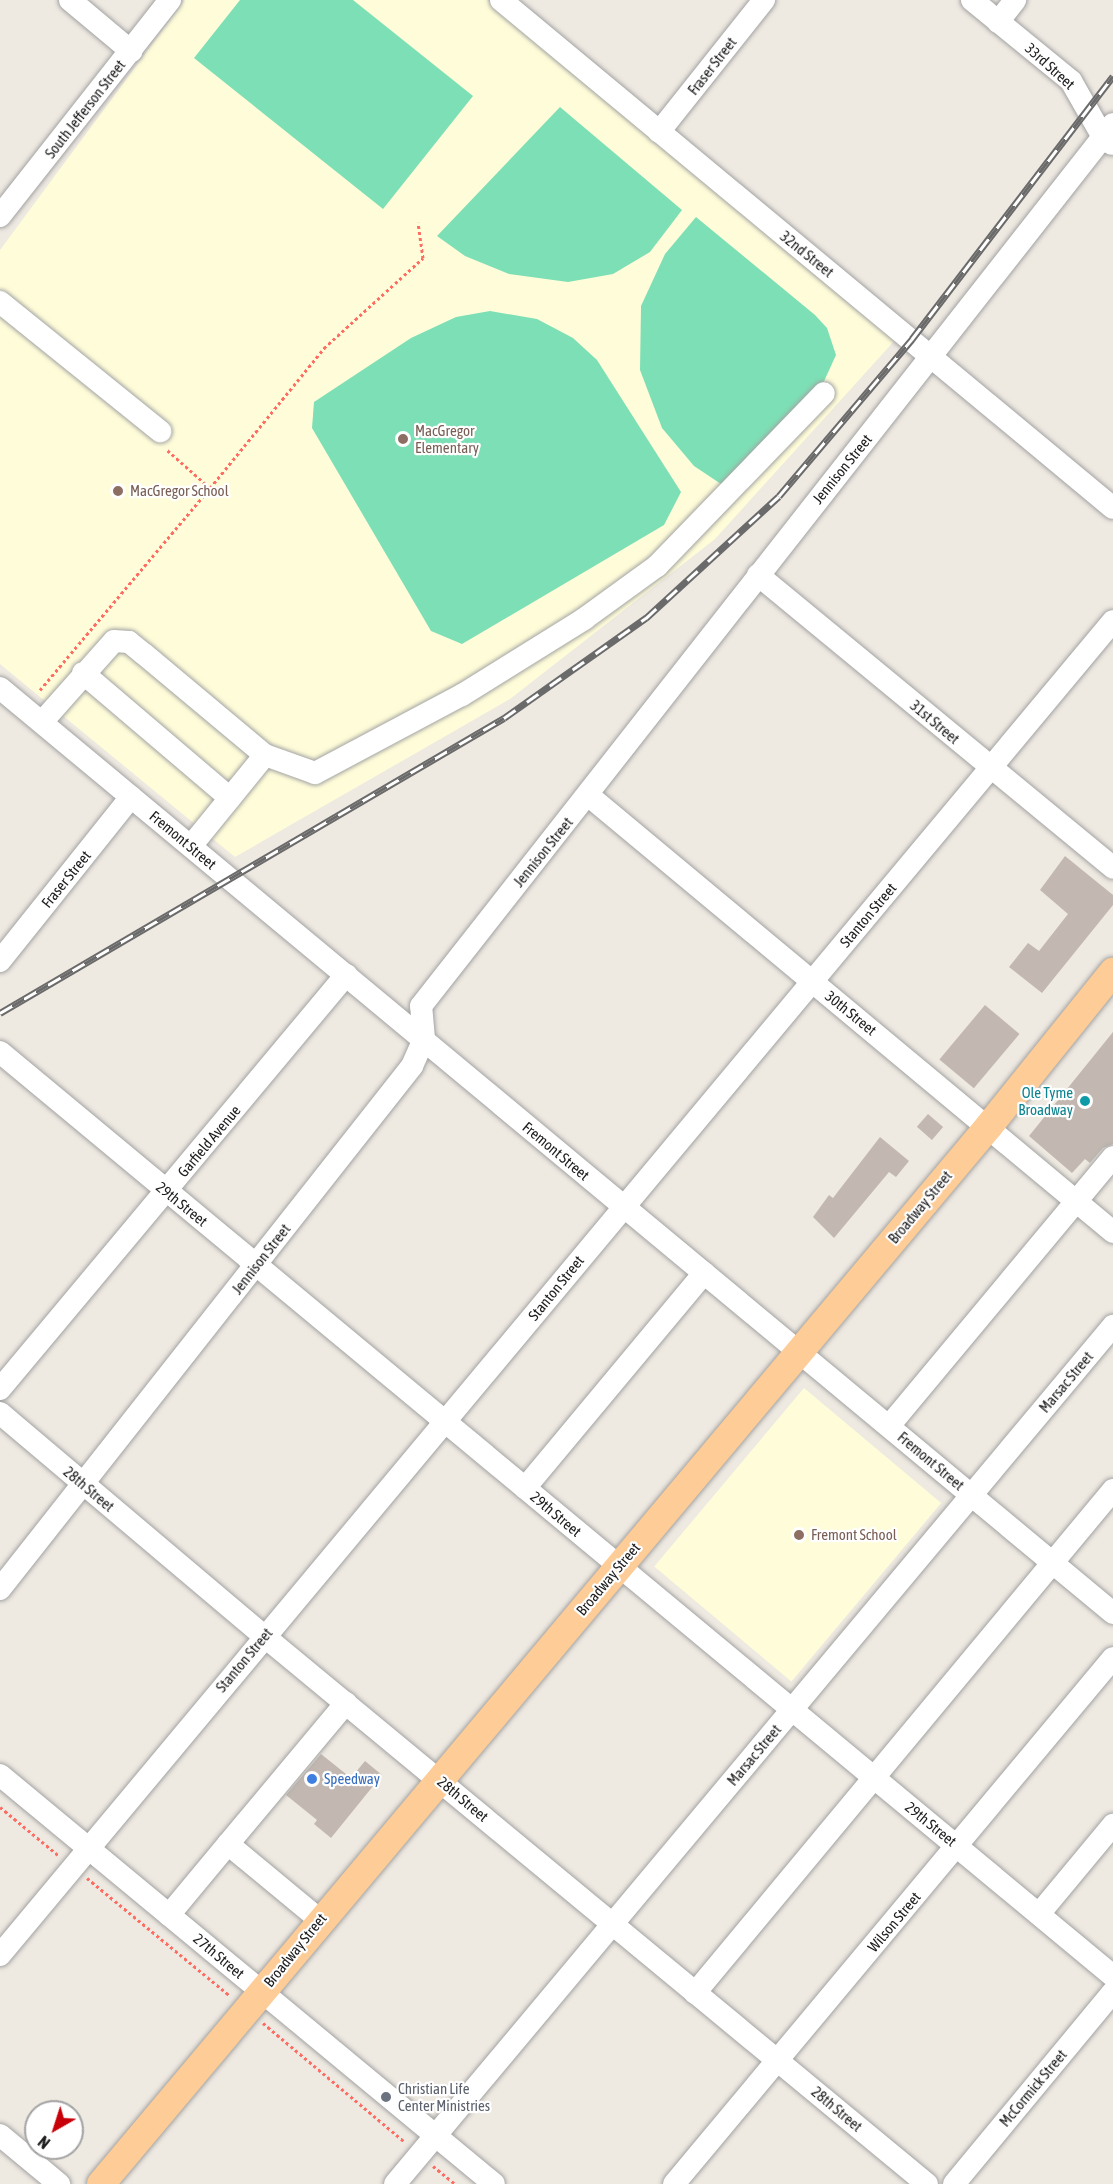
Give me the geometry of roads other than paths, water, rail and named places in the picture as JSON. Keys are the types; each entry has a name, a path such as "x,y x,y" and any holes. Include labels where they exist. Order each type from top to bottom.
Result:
{"main road":[{"name":"Broadway Street","path":"101,2184 438,1778 989,1126 1113,972"}],"street":[{"path":"70,0 131,51"},
{"name":"South Jefferson Street","path":"0,216 170,0"},
{"name":"32nd Street","path":"501,0 1113,508"},
{"name":"Fraser Street","path":"659,132 764,0"},
{"name":"33rd Street","path":"972,0 1071,81 1110,135"},
{"path":"999,21 1016,0"},
{"name":"Jennison Street","path":"0,1589 258,1265 412,1066 424,1039 421,1006 758,575 1110,135"},
{"path":"0,302 160,431"},
{"path":"42,722 114,640 129,642 265,755 315,773 462,695 584,619 657,566 824,393"},
{"name":"31st Street","path":"758,575 1113,868"},
{"name":"Stanton Street","path":"0,1955 264,1636 446,1423 622,1206 1113,621"},
{"path":"83,673 230,798"},
{"name":"Fremont Street","path":"0,688 1113,1613"},
{"path":"191,846 265,755"},
{"name":"30th Street","path":"588,795 989,1126 1113,1232"},
{"name":"Fraser Street","path":"0,961 131,797"},
{"name":"Garfield Avenue","path":"0,1389 167,1192 346,975"},
{"name":"29th Street","path":"0,1052 790,1711 1113,1976"},
{"path":"889,1426 1113,1157"},
{"path":"525,1488 704,1273"},
{"name":"Marsac Street","path":"395,2184 1113,1326"},
{"name":"28th Street","path":"0,1413 264,1636 927,2184"},
{"path":"695,1993 1113,1490"},
{"name":"Wilson Street","path":"674,2184 1113,1658"},
{"path":"169,1915 346,1703"},
{"name":"27th Street","path":"0,1775 494,2184"},
{"path":"1039,1914 1113,1824"},
{"path":"228,1844 320,1920"},
{"name":"McCormick Street","path":"954,2184 1113,1992"},
{"path":"0,2135 59,2184"}],"railway":[{"path":"0,1013 504,718 646,618 779,496 912,339 1113,76"}],"place":[{"name":"MacGregor Elementary","path":"403,439"},
{"name":"MacGregor School","path":"118,491"},
{"name":"Ole Tyme Broadway","path":"1085,1101"},
{"name":"Fremont School","path":"799,1535"},
{"name":"Speedway","path":"312,1779"},
{"name":"Christian Life Center Ministries","path":"386,2097"}]}
